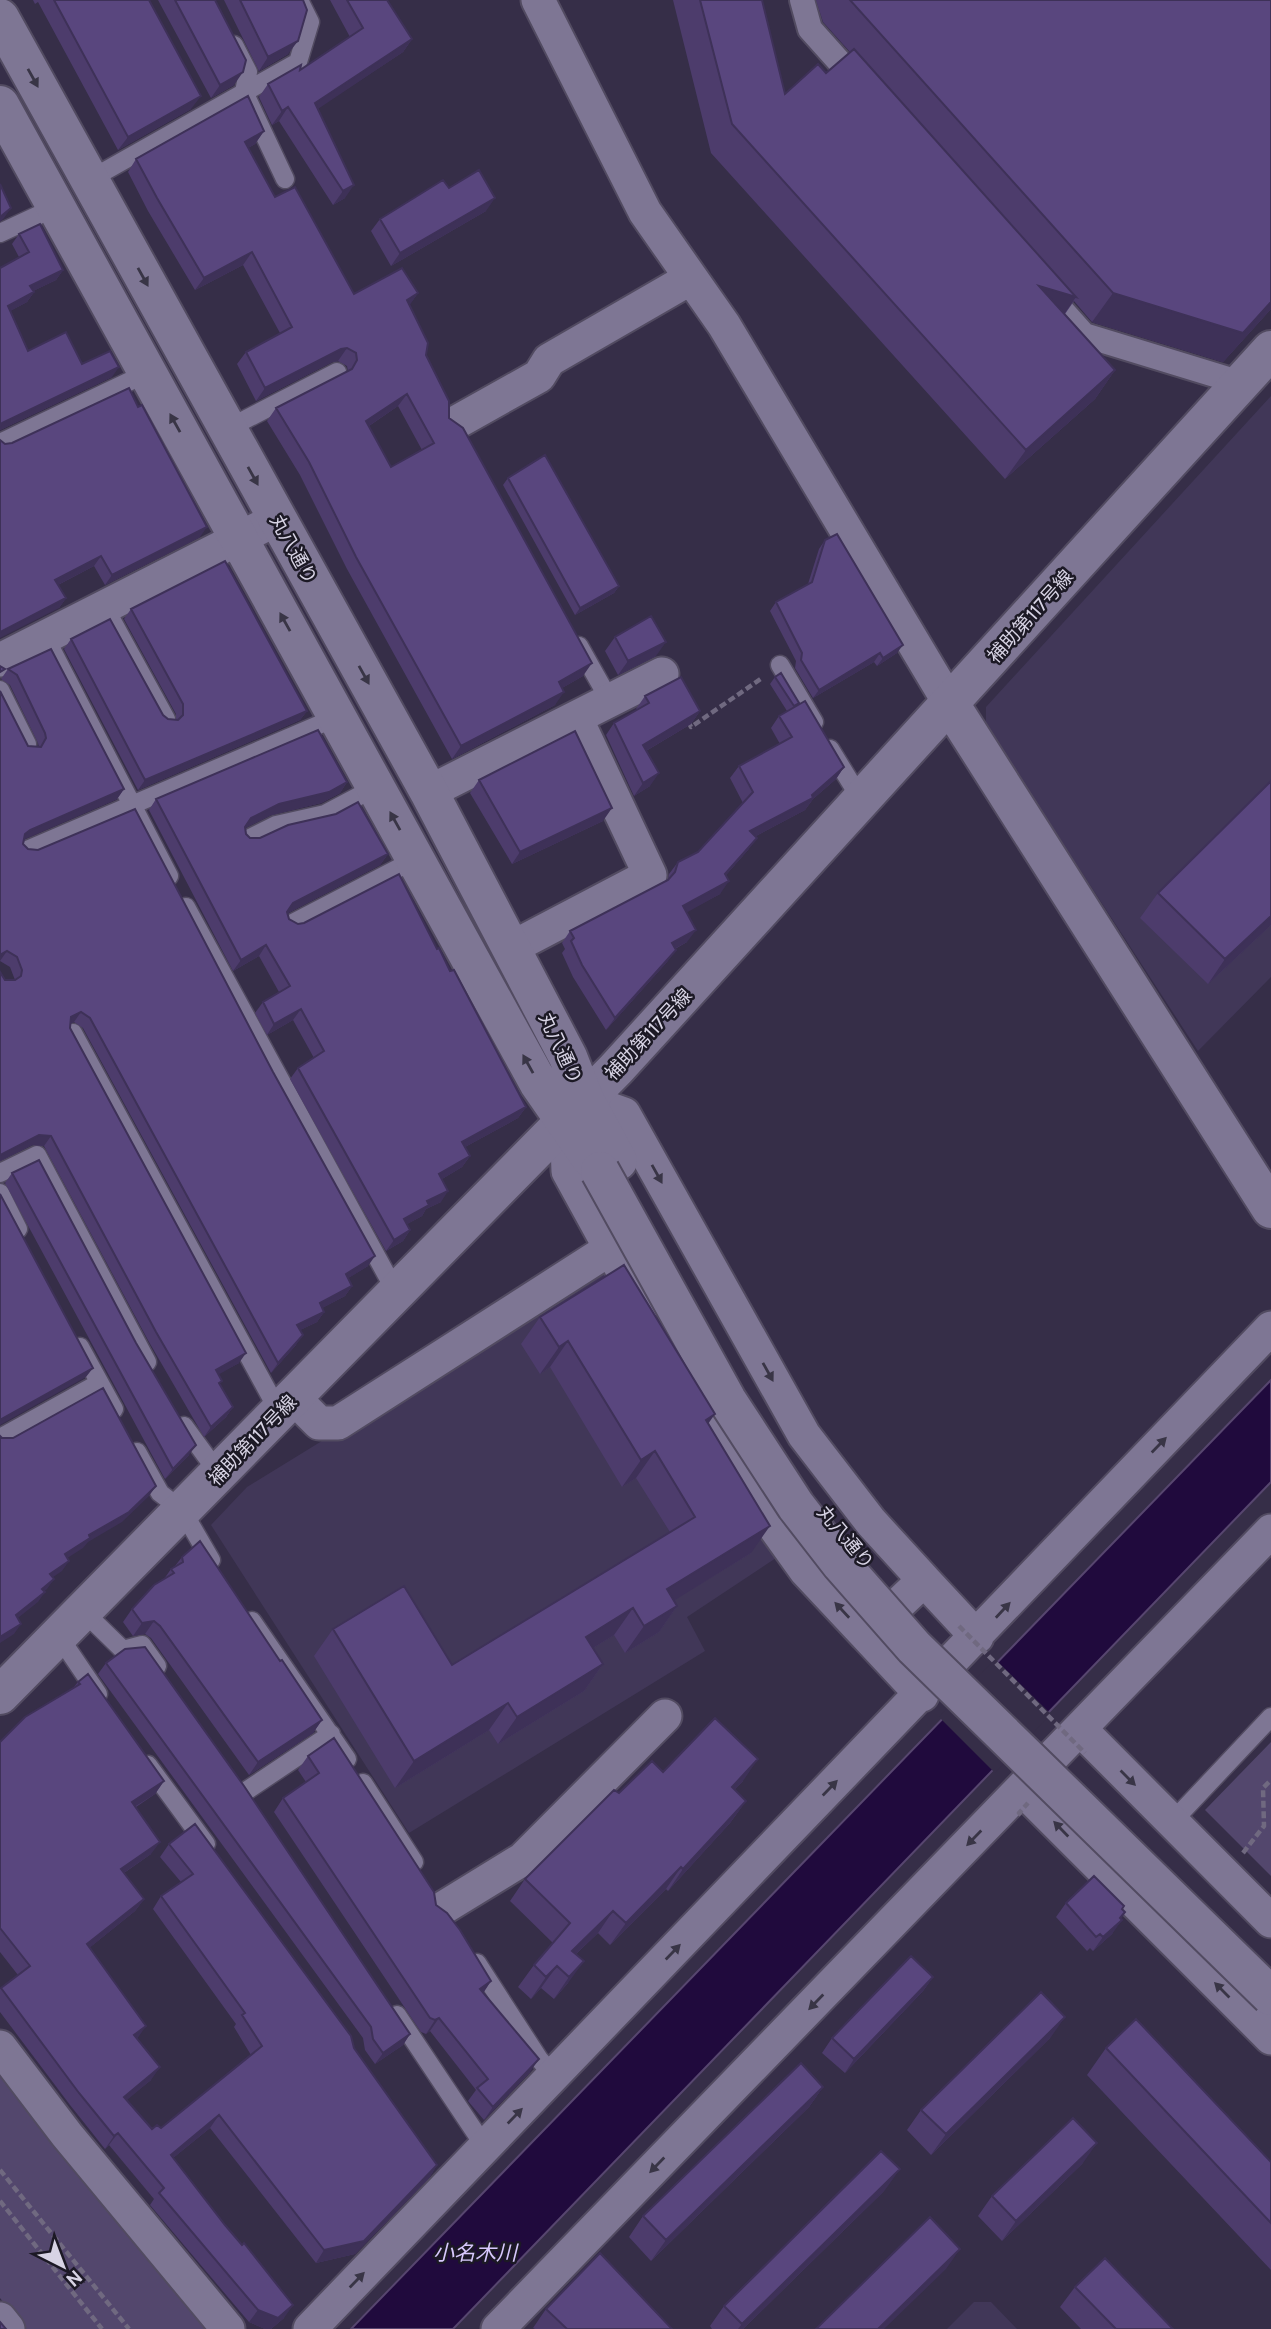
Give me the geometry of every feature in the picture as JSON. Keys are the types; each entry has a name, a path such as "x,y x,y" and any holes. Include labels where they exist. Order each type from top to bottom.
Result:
{"main road":[{"name":"丸八通り","path":"0,18 429,792 568,1057 576,1110 777,1443 855,1551 934,1636 1271,1969"},
{"name":"丸八通り","path":"0,105 538,1084 576,1110"},
{"name":"補助第117号線","path":"0,1695 576,1110 862,801 1271,350"},
{"path":"950,704 1271,1209"},
{"name":"丸八通り","path":"609,1166 727,1400 796,1506 841,1564 915,1647 1271,1996"}],"street":[{"path":"538,0 645,212 768,397 950,704"},
{"path":"802,0 810,29 875,102"},
{"path":"1029,273 1084,335 1241,383"},
{"path":"459,425 539,376 550,360 691,278"},
{"path":"0,660 277,519"},
{"path":"429,792 662,674"},
{"path":"511,948 650,875 576,718"},
{"path":"922,1695 806,1572 737,1475 568,1171 576,1110 624,1114 804,1435 871,1522 968,1632"},
{"path":"286,1405 319,1423 338,1423 610,1249"},
{"path":"310,2329 444,2180 485,2147 922,1695 968,1632 1271,1328"},
{"path":"498,2329 1022,1789 1082,1741 1271,1531"},
{"path":"866,1635 924,1580"},
{"path":"443,1908 523,1859 664,1716"},
{"path":"1082,1741 1172,1822 1271,1921"},
{"path":"1022,1789 1271,2038"},
{"path":"0,2047 67,2135 228,2329"},
{"path":"0,2319 8,2329"}],"lane":[{"path":"89,180 203,108 244,92 298,62 310,22 299,0"},
{"path":"223,24 248,72 244,92 285,180"},
{"path":"0,233 56,207"},
{"path":"228,429 337,372"},
{"path":"0,443 147,373"},
{"path":"104,606 166,719"},
{"path":"570,629 610,701"},
{"path":"45,637 276,1077 397,1294"},
{"path":"780,665 862,801"},
{"path":"0,690 28,747"},
{"path":"27,850 338,716"},
{"path":"248,839 276,825 325,814 376,787"},
{"path":"291,924 416,859"},
{"path":"73,1033 286,1405"},
{"path":"0,1173 37,1155 158,1381"},
{"path":"0,1193 29,1251"},
{"path":"70,1330 160,1493 182,1510 222,1578"},
{"path":"0,1438 99,1383"},
{"path":"177,1413 196,1446 219,1474"},
{"path":"245,1611 331,1734 422,1875"},
{"path":"70,1623 123,1650 142,1645 166,1679"},
{"path":"70,1623 107,1708"},
{"path":"1172,1822 1271,1717"},
{"path":"246,1791 331,1734"},
{"path":"137,1750 218,1860"},
{"path":"465,1943 539,2059 554,2076"},
{"path":"385,1998 485,2147"}],"path":[{"path":"968,1632 1082,1741"},
{"path":"1240,1856 1264,1826 1263,1788 1271,1780"},
{"path":"0,2170 129,2329"},
{"path":"0,2201 102,2329"}],"shaded area":[{"path":"1271,396 1271,977 1198,1051 986,725 986,707"},
{"path":"603,1268 719,1471 776,1558 687,1617 705,1651 409,1833 211,1525 247,1487"},
{"path":"1271,1742 1271,1876 1205,1810"},
{"path":"0,2069 211,2329 25,2329 0,2298"},
{"path":"974,2302 991,2302 1017,2329 947,2329"}],"water":[{"name":"小名木川","path":"1271,1380 1271,1482 453,2329 351,2329"}],"pier":[{"path":"995,1659 1051,1714 995,1773 939,1717"}],"building":[{"path":"54,0 149,0 201,96 128,137"},
{"path":"175,0 215,0 246,60 243,72 220,85"},
{"path":"240,0 303,0 307,10 298,41 268,57"},
{"path":"347,0 387,0 412,39 315,103 354,185 343,191 288,107 282,111 268,84 301,65 300,70 363,28"},
{"path":"700,0 762,0 785,94 818,64 826,73 854,49 1076,297 1039,286 1115,370 1026,450 732,124"},
{"path":"850,0 1271,0 1271,302 1243,333 1113,293"},
{"path":"248,96 264,131 245,142 275,197 295,187 354,294 402,268 418,293 407,300 428,343 426,355 449,401 449,418 463,428 592,663 559,682 564,692 461,746 356,557 309,462 276,408 352,369 357,360 356,353 347,348 341,349 265,388 246,352 292,327 252,252 204,278 136,159","holes":["407,394 434,443 391,467 366,421"]},
{"path":"479,170 495,198 400,253 380,219 443,180 449,188"},
{"path":"0,184 11,208 0,217"},
{"path":"40,224 63,270 30,286 34,292 8,306 28,351 66,332 82,364 110,351 119,367 0,426 0,268 29,252 19,234"},
{"path":"129,388 138,407 142,405 207,527 112,575 101,556 55,580 66,598 0,632 0,440 5,444 12,443"},
{"path":"545,455 619,586 580,608 508,478"},
{"path":"837,534 903,645 883,658 880,653 819,690 801,660 802,653 776,602 812,582 825,540"},
{"path":"225,561 307,711 145,780 71,639 110,619 163,715 168,719 178,720 183,715 183,704 131,609"},
{"path":"651,616 666,642 628,661 615,637"},
{"path":"51,649 124,789 30,830 25,834 23,844 28,849 38,850 135,809 273,1072 375,1256 346,1274 352,1286 320,1303 324,1312 297,1325 303,1335 278,1363 90,1018 81,1012 71,1017 70,1028 246,1353 216,1370 222,1381 219,1383 233,1407 211,1427 156,1332 51,1136 39,1135 0,1155 0,972 5,980 15,980 21,976 22,970 17,957 7,951 0,955 0,691 28,746 41,747 46,738 45,733 17,675 8,669"},
{"path":"781,673 799,703 794,706 775,677"},
{"path":"681,677 700,711 643,745 659,773 643,783 614,723 649,703 645,696"},
{"path":"805,701 844,767 812,795 813,798 750,831 757,838 725,874 729,881 683,906 696,930 672,943 676,950 615,1018 582,965 571,941 574,938 570,931 668,880 675,872 678,862 698,852 753,792 739,766 792,737 779,716"},
{"path":"318,730 347,782 329,792 279,804 251,818 245,827 246,834 250,838 260,838 288,825 336,814 358,802 388,854 293,903 287,912 289,919 298,924 304,923 399,874 437,949 439,948 450,971 454,970 526,1107 462,1142 470,1156 439,1174 448,1191 427,1201 429,1205 404,1219 410,1230 394,1240 298,1068 324,1051 301,1009 274,1024 263,1002 290,986 266,945 241,960 156,799"},
{"path":"575,731 612,808 520,852 479,780"},
{"path":"1271,781 1271,916 1225,959 1158,893"},
{"path":"39,1160 136,1343 196,1445 173,1469 12,1173"},
{"path":"0,1194 93,1368 0,1420"},
{"path":"624,1265 715,1414 706,1420 770,1526 667,1589 677,1606 644,1626 633,1608 586,1637 603,1664 517,1717 508,1703 414,1761 333,1629 404,1586 452,1665 695,1517 655,1451 641,1460 568,1341 559,1347 540,1317"},
{"path":"103,1388 156,1486 129,1512 89,1535 90,1538 65,1554 69,1561 50,1574 54,1579 42,1589 45,1592 16,1615 21,1624 0,1637 0,1436 13,1438"},
{"path":"200,1541 322,1720 258,1762 160,1626 154,1621 142,1623 132,1609 154,1585 174,1573 171,1569 183,1562 182,1557"},
{"path":"145,1647 244,1786 410,2034 383,2053 373,2039 371,2027 106,1663 125,1649"},
{"path":"88,1674 164,1781 132,1802 160,1842 121,1869 144,1899 87,1944 146,2026 134,2035 160,2067 124,2097 152,2129 157,2125 161,2128 262,2046 242,2015 245,2013 161,1896 193,1874 169,1844 195,1824 351,2036 354,2048 437,2165 364,2241 324,2250 219,2115 171,2155 225,2225 242,2245 244,2243 293,2305 278,2318 258,2310 159,2193 164,2188 118,2133 114,2136 1,1988 30,1966 0,1928 0,1742 25,1717 80,1684 78,1682"},
{"path":"715,1718 758,1759 732,1787 746,1801 683,1869 681,1867 626,1923 613,1911 572,1951 584,1961 569,1977 557,1966 546,1977 534,1965 570,1923 525,1879 614,1790 619,1793 652,1761 663,1772"},
{"path":"334,1738 434,1892 436,1905 447,1913 460,1930 491,1981 480,1989 539,2059 493,2107 477,2088 488,2079 439,2018 430,2018 283,1798 319,1773 308,1756"},
{"path":"1094,1876 1124,1906 1122,1909 1125,1912 1120,1918 1122,1920 1103,1937 1100,1934 1096,1937 1066,1903"},
{"path":"911,1956 933,1977 854,2059 832,2038"},
{"path":"1041,1992 1065,2017 946,2134 921,2110"},
{"path":"1136,2019 1271,2162 1271,2223 1106,2048"},
{"path":"801,2063 823,2087 666,2240 643,2216"},
{"path":"1073,2118 1097,2143 1016,2221 992,2196"},
{"path":"881,2151 900,2169 742,2324 724,2306"},
{"path":"930,2217 960,2249 878,2329 816,2329"},
{"path":"600,2253 672,2329 567,2329 546,2309"},
{"path":"1105,2258 1173,2329 1116,2329 1075,2287"}]}
